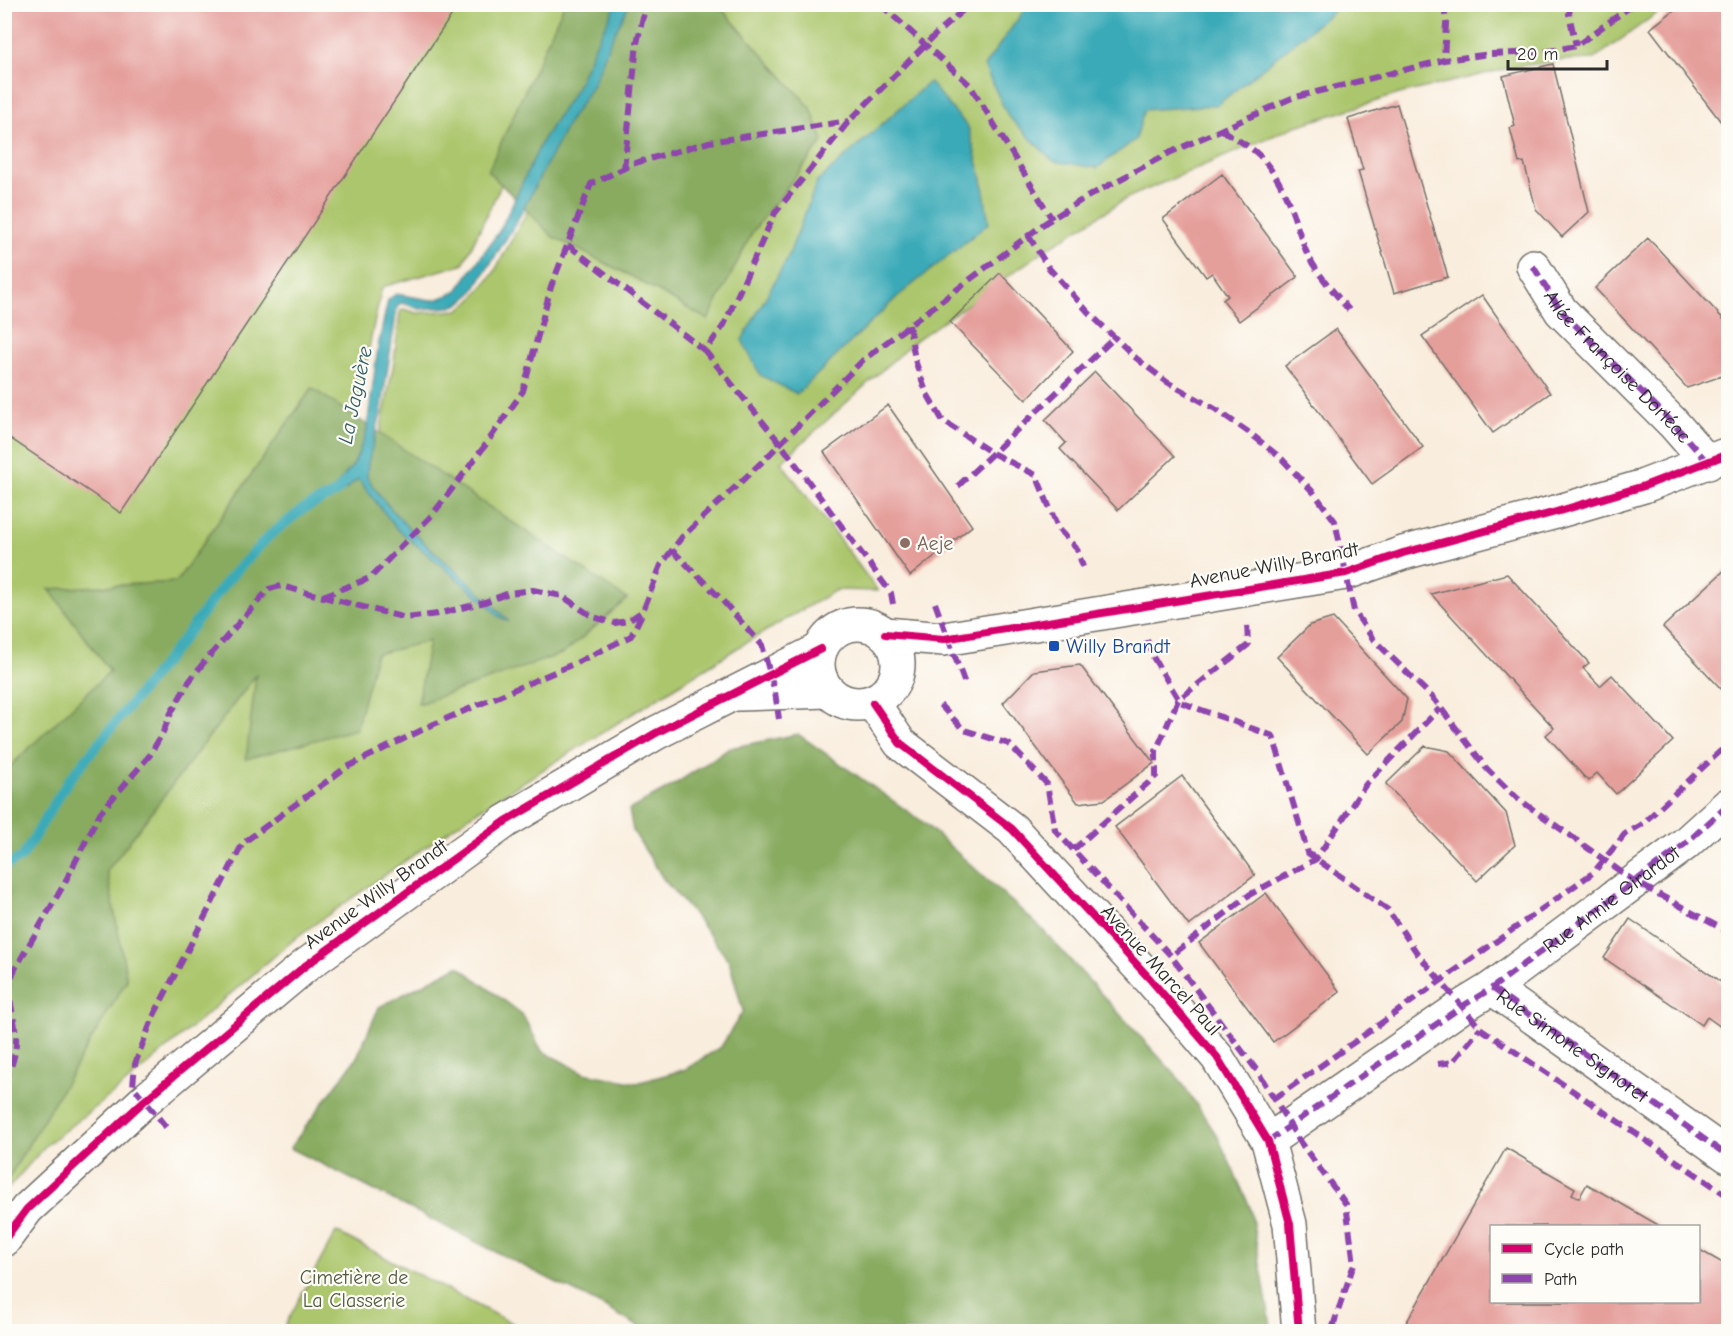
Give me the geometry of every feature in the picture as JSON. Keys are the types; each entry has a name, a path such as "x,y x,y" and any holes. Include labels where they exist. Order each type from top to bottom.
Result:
{"street":[{"name":"Allée Françoise Dorléac","path":"1533,266 1561,311 1673,423 1718,459"},
{"name":"Avenue Willy Brandt","path":"4,1240 27,1209 144,1101 305,966 506,821 656,733 821,649 829,636 842,627 856,624 872,626 885,634 944,639 1346,573 1403,553 1633,489 1718,459"},
{"path":"873,703 886,694 895,681 899,666 896,648 885,634"},
{"name":"Avenue Willy Brandt","path":"899,666 944,639"},
{"path":"821,649 818,663 820,678 827,691"},
{"name":"Avenue Willy Brandt","path":"731,694 827,691 841,701 857,705 873,703"},
{"name":"Avenue Marcel Paul","path":"873,703 900,743 1012,829 1150,979 1217,1057 1268,1141 1290,1224 1299,1332"},
{"name":"Rue Annie Girardot","path":"1492,988 1685,844 1728,806"},
{"name":"Rue Simone Signoret","path":"1268,1141 1492,988 1728,1156"}],"green space":[{"path":"5,5 588,5 463,264 382,287 347,450 5,828"},
{"path":"564,5 718,5 811,108 823,141 753,231 708,320 631,276 553,237 488,171"},
{"path":"633,5 1668,5 1594,59 1514,67 1399,94 1296,126 1127,198 1048,248 912,343 781,462 878,591 836,590 747,642 474,813 298,936 124,1085 46,1145 5,1192 5,878 377,449 394,362 400,312 404,309 417,313 458,310 471,301 493,274"},
{"path":"312,388 627,599 564,653 418,704 429,641 376,654 356,729 246,759 256,675 107,871 127,980 5,1184 5,771 110,671 49,589 176,582"},
{"path":"798,734 923,822 1040,927 1180,1080 1218,1137 1250,1207 1272,1331 646,1331 603,1306 290,1148 357,1057 379,1007 458,966 522,1014 542,1051 584,1073 637,1083 686,1069 721,1047 743,1011 729,961 696,917 664,880 633,831 629,810 672,786 730,748"},
{"name":"Cimetière de La Classerie","path":"336,1232 527,1331 282,1331"}],"water":[{"path":"616,5 629,5 610,42 593,85 568,123 516,223 472,293 459,304 451,307 419,309 403,303 399,304 381,413 368,463 367,477 398,517 509,622 498,616 485,602 396,528 358,479 339,495 335,487 354,464 366,434 378,347 388,300 396,294 431,300 456,292 500,230 543,139 576,89"},
{"path":"1028,5 1341,5 1217,105 1144,110 1136,139 1097,168 1053,161 1008,116 984,66"},
{"path":"929,82 968,127 982,179 989,223 897,297 797,394 760,375 742,340 788,257 817,182"}],"building":[{"path":"4,4 459,4 121,513 4,434"},
{"path":"1682,4 1728,4 1728,131 1650,29"},
{"path":"1553,64 1589,212 1562,237 1536,209 1524,162 1519,163 1510,128 1515,126 1503,76"},
{"path":"1397,104 1448,277 1394,293 1358,171 1363,170 1348,119"},
{"path":"1222,174 1298,277 1239,321 1223,300 1228,296 1212,273 1206,277 1163,219"},
{"path":"1648,238 1728,324 1728,374 1687,388 1595,288"},
{"path":"1000,273 1073,351 1026,400 950,322"},
{"path":"1482,295 1550,393 1493,433 1422,336"},
{"path":"1336,329 1423,447 1372,484 1285,366"},
{"path":"1095,372 1175,456 1118,510 1060,449 1066,443 1045,420"},
{"path":"888,405 972,526 910,576 824,452"},
{"path":"1728,567 1728,690 1725,693 1663,627"},
{"path":"1507,574 1589,663 1583,668 1600,686 1612,675 1673,741 1616,794 1597,773 1588,781 1546,735 1554,728 1431,594"},
{"path":"1333,618 1407,699 1402,722 1368,754 1277,657 1310,625"},
{"path":"1080,665 1154,763 1104,800 1078,803 1003,703 1034,671"},
{"path":"1425,746 1449,751 1506,813 1515,845 1477,881 1386,784"},
{"path":"1182,776 1255,875 1189,926 1115,827"},
{"path":"1266,893 1340,992 1273,1042 1199,943"},
{"path":"1630,919 1728,987 1728,1032 1707,1017 1702,1025 1604,958"},
{"path":"1506,1148 1575,1188 1572,1194 1579,1198 1587,1184 1658,1225 1490,1225 1490,1303 1700,1303 1700,1250 1728,1266 1728,1332 1516,1332 1511,1329 1509,1332 1401,1332"}],"waterway":[{"name":"La Jaguère","path":"4,867 22,857 68,781 181,642 225,583 269,536 303,509 337,492 346,481"}],"marked path":[{"path":"624,169 637,43 646,4"},
{"path":"880,4 970,85 1052,219"},
{"path":"893,604 891,593 780,443 705,351 724,325 775,213 849,121 936,34 970,4"},
{"path":"1444,4 1446,23 1444,60"},
{"path":"1571,4 1569,14 1576,46"},
{"path":"4,1082 12,1065 16,1047 10,993 15,969 63,886 100,813 150,755 188,683 269,589 281,586 406,618 438,614 485,602 509,593 533,590 562,596 593,617 615,623 628,621 643,611 661,565 682,537 764,460 863,360 1045,223 1085,198 1169,153 1292,98 1444,60 1490,54 1544,52 1576,46 1634,4"},
{"path":"323,596 370,578 433,514 523,391 551,287 591,184 635,163 709,142 849,121"},
{"path":"1222,130 1256,152 1277,179 1310,259 1349,310"},
{"path":"1028,235 1048,267 1089,313 1136,358 1167,382 1217,410 1251,434 1282,459 1314,493 1335,521 1354,611 1373,639 1434,699 1487,769 1517,798 1634,881 1728,932"},
{"path":"568,245 705,351"},
{"path":"1533,266 1561,311 1673,423 1708,463 1705,464"},
{"path":"909,325 915,360 926,392 943,421 992,453 1036,475 1059,530 1077,549 1083,567"},
{"path":"958,486 1114,338"},
{"path":"672,550 721,599 762,645 775,692 779,719"},
{"path":"935,603 965,684"},
{"path":"166,1127 133,1086 135,1064 153,1017 243,843 345,768 434,724 578,662 631,636 643,612"},
{"path":"1073,850 1156,776 1156,751 1178,700 1248,645 1247,622"},
{"path":"1147,640 1153,657 1180,702 1273,736 1308,853 1388,910 1417,953 1480,1028 1728,1196"},
{"path":"940,705 964,730 1009,744 1047,784 1055,830 1171,956 1258,1072 1300,1142 1346,1204 1354,1264 1331,1332"},
{"path":"1175,953 1249,895 1316,859 1366,784 1440,708"},
{"path":"1274,1099 1594,872 1625,834 1641,825 1728,744"},
{"path":"1268,1141 1492,988 1685,844 1728,805"},
{"path":"1492,988 1728,1156"},
{"path":"1438,1064 1453,1062 1480,1028"}],"cycle path":[{"path":"885,634 944,639 1346,573 1403,553 1644,486 1728,454"},
{"path":"4,1240 27,1209 144,1101 305,966 506,821 656,733 821,649"},
{"path":"873,703 900,743 1012,829 1150,979 1217,1057 1268,1141 1290,1224 1299,1332"}],"place":[{"name":"Aeje","path":"905,543"},
{"name":"Willy Brandt","path":"1054,646"}]}
